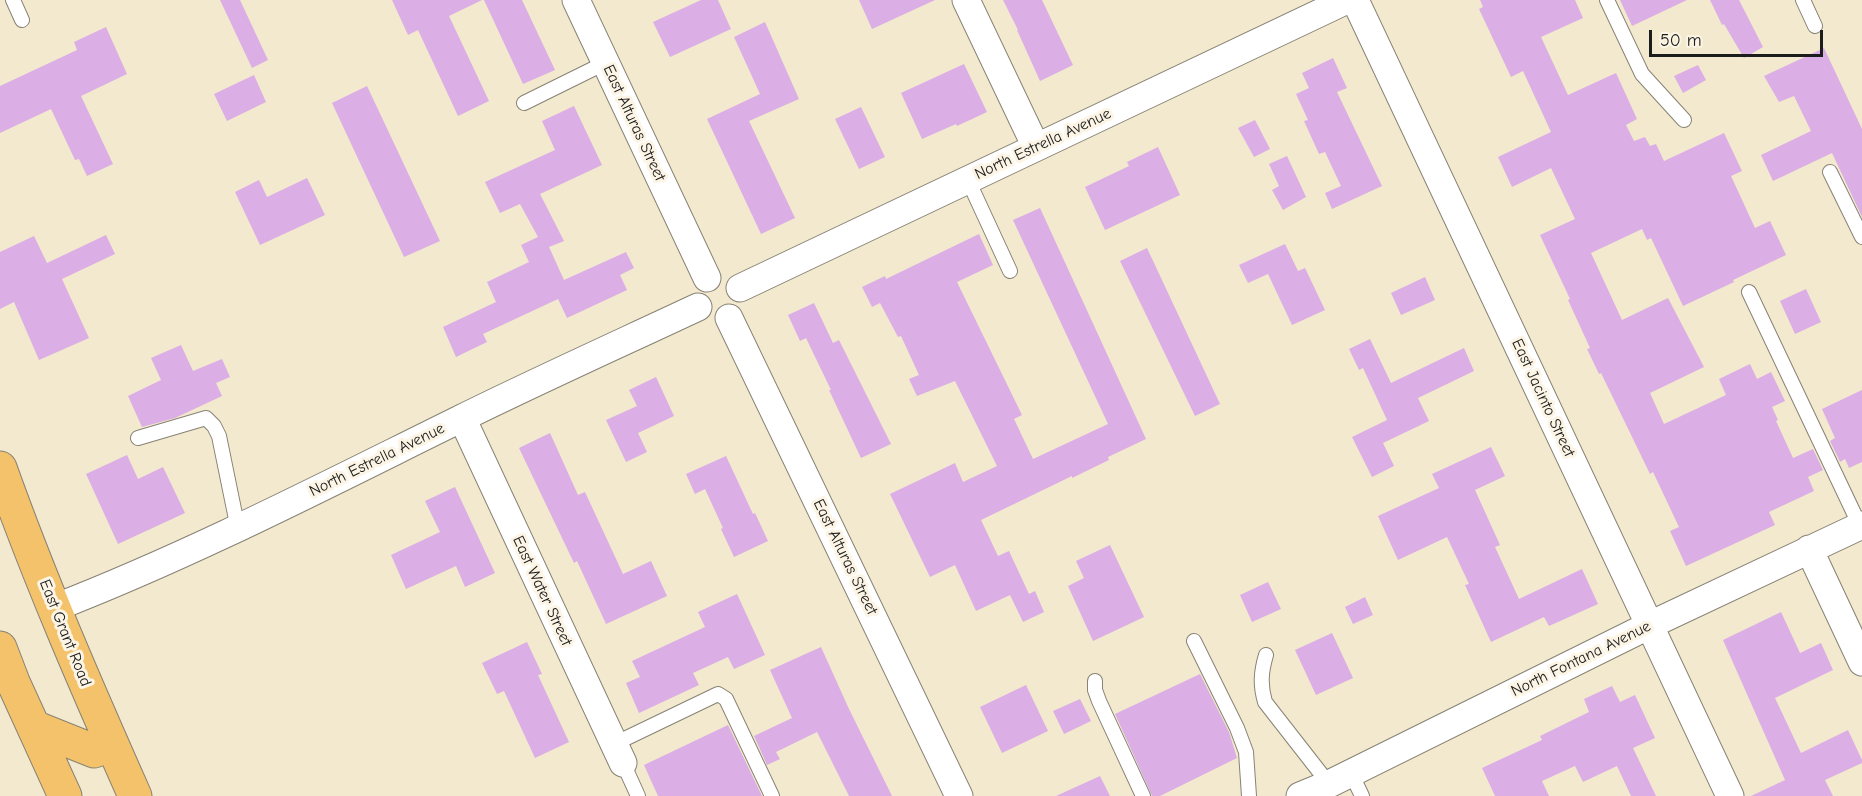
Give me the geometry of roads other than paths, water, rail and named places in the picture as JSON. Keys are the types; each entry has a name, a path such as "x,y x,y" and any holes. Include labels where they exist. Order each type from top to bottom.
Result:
{"main road":[{"name":"East Grant Road","path":"0,468 54,608 135,796"},
{"path":"0,648 65,796"},
{"path":"34,727 94,751 112,745"}],"street":[{"name":"East Alturas Street","path":"576,0 707,278"},
{"path":"966,0 1036,147"},
{"name":"North Estrella Avenue","path":"740,288 1347,0"},
{"name":"East Jacinto Street","path":"1355,0 1730,796"},
{"path":"714,275 730,277 740,288 742,295 739,309 729,318 715,320 698,307 696,301 698,288 707,278 714,275"},
{"name":"North Estrella Avenue","path":"54,608 107,588 238,529 462,418 698,307"},
{"name":"East Alturas Street","path":"729,318 959,796"},
{"name":"East Water Street","path":"462,418 618,754"},
{"name":"North Fontana Avenue","path":"1300,796 1347,784 1650,625 1861,525"},
{"path":"1809,549 1862,662"}],"lane":[{"path":"13,0 22,20"},
{"path":"1607,0 1642,74 1684,120"},
{"path":"1803,0 1815,26"},
{"path":"524,103 605,63"},
{"path":"1830,172 1862,237"},
{"path":"968,180 1010,271"},
{"path":"1749,292 1861,525"},
{"path":"138,438 206,418 214,426 219,436 238,529"},
{"path":"1194,641 1237,728 1246,752 1249,796"},
{"path":"1266,655 1260,673 1265,702 1347,784"},
{"path":"1095,681 1099,701 1143,796"},
{"path":"639,796 618,754 718,694 726,699 772,796"}]}
